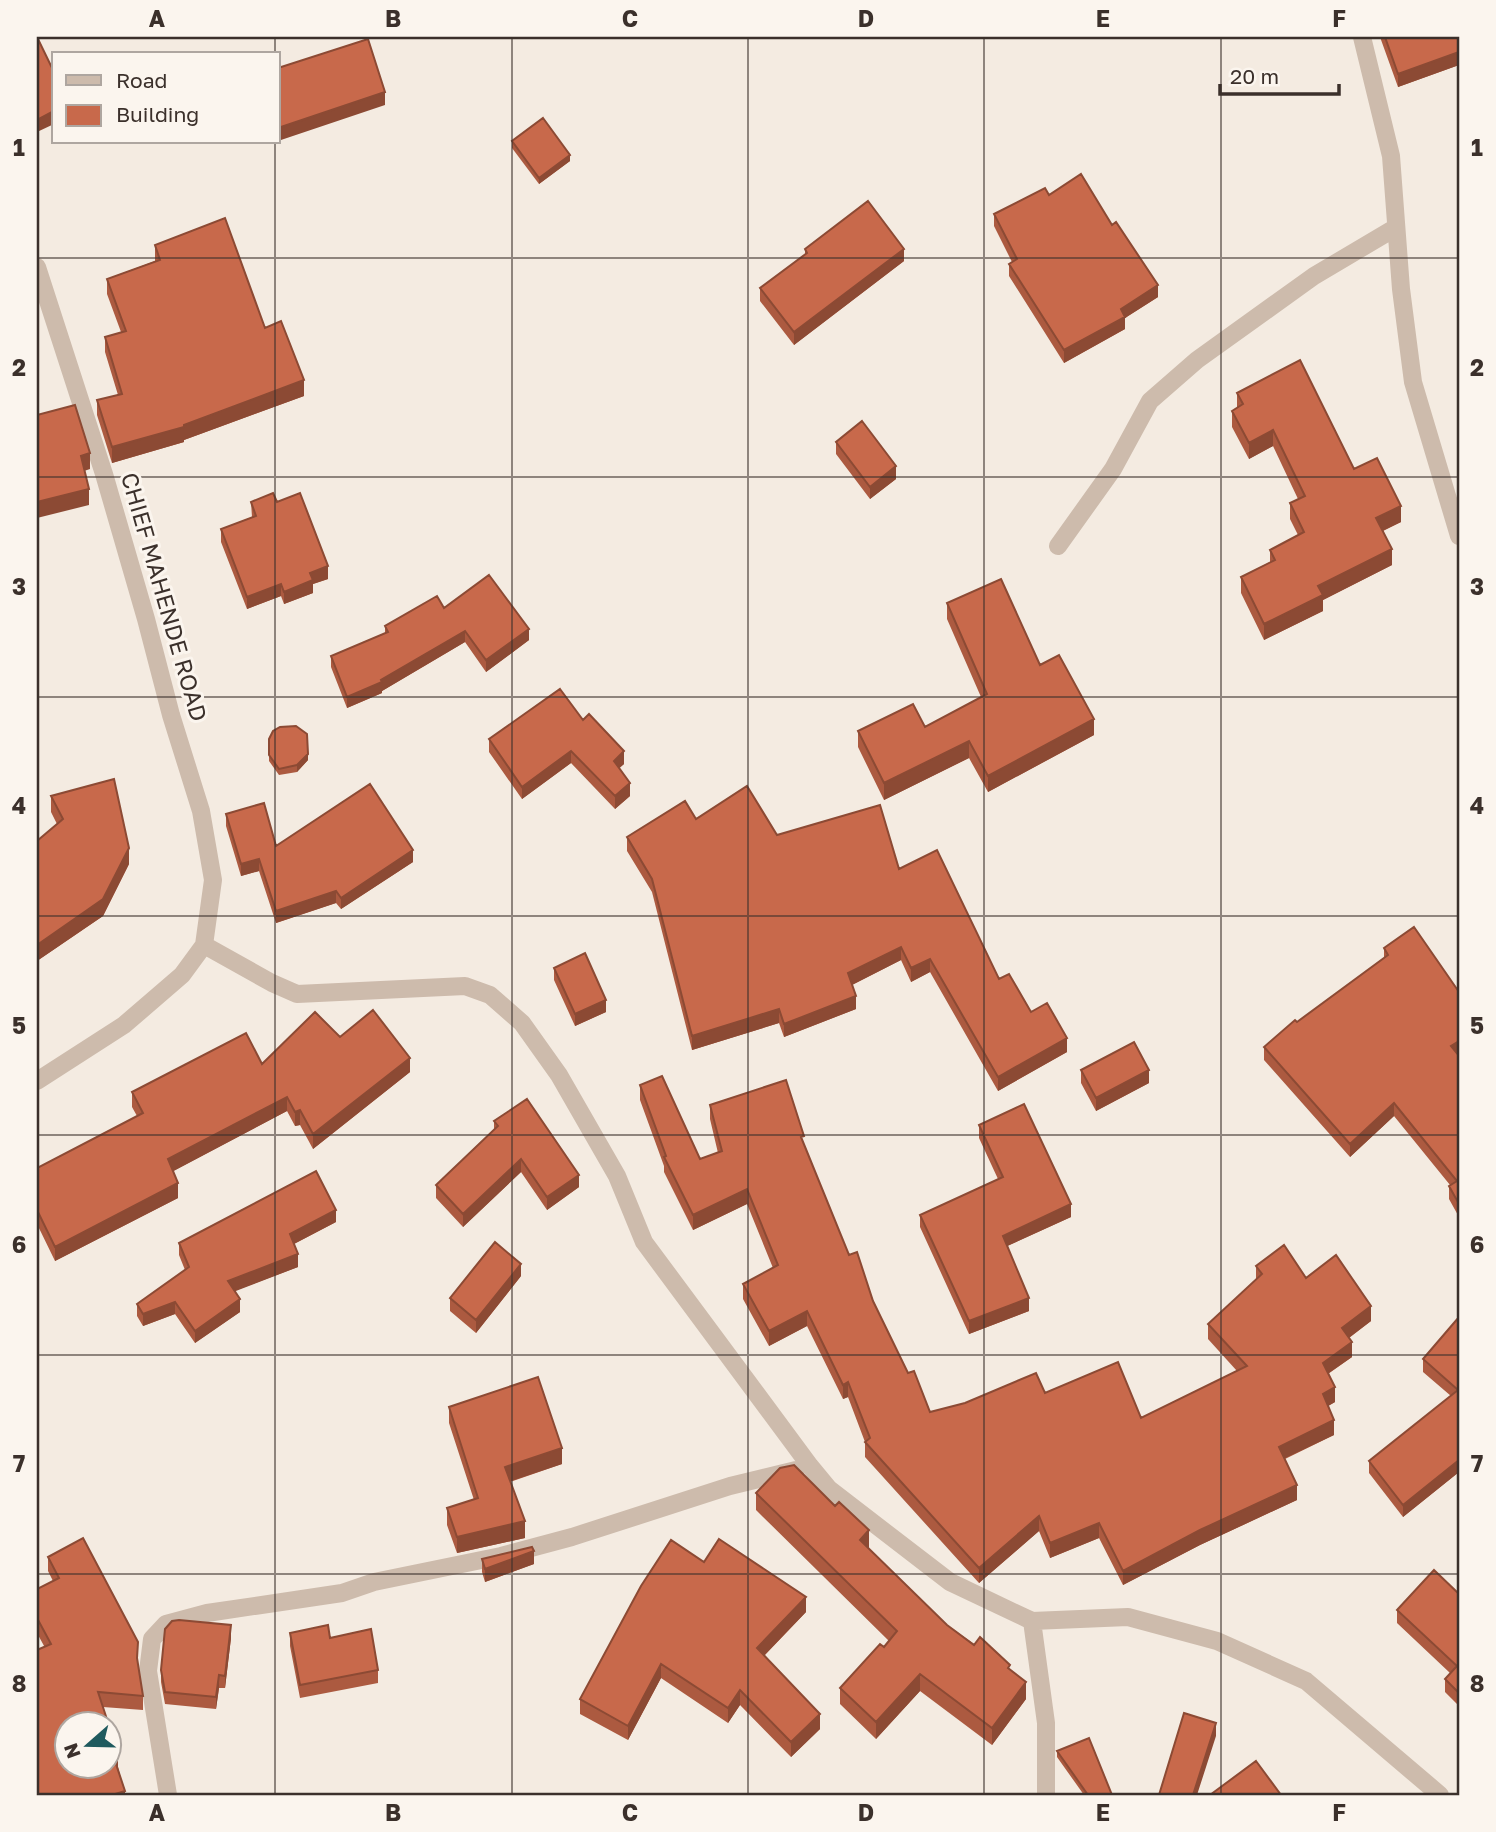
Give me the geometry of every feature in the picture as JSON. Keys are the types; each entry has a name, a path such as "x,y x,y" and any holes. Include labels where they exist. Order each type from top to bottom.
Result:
{"street":[{"path":"1362,37 1391,156 1395,228 1413,382 1459,536"},
{"path":"1058,546 1113,469 1150,401 1197,360 1314,276 1395,228"},
{"name":"CHIEF MAHENDE ROAD","path":"37,267 104,474 171,715 201,811 213,880 204,945"},
{"path":"37,1081 124,1025 182,975 204,945 297,994 465,986 490,995 522,1023 559,1075 617,1176 644,1242 829,1489 950,1582 1032,1621 1128,1617 1217,1641 1306,1681 1440,1795"},
{"path":"168,1795 148,1671 152,1639 166,1624 207,1613 342,1592 374,1582 501,1556 572,1537 730,1486 810,1466"},
{"path":"1032,1621 1046,1723 1046,1795"}],"building":[{"path":"37,37 52,68 52,112 37,120"},
{"path":"1385,37 1459,37 1459,52 1398,74"},
{"path":"368,39 385,92 280,127 280,67"},
{"path":"543,118 570,155 539,178 512,141"},
{"path":"1081,174 1112,225 1116,222 1158,285 1121,309 1125,317 1064,350 1009,264 1017,259 994,214 1045,188 1049,195"},
{"path":"868,201 904,249 794,332 760,288 807,253 805,249"},
{"path":"225,218 265,328 281,321 304,380 184,427 112,447 97,400 122,394 105,337 126,331 107,279 160,260 155,245"},
{"path":"1300,360 1354,469 1377,458 1401,506 1376,518 1392,549 1318,586 1323,595 1264,624 1241,577 1275,560 1270,550 1304,532 1290,503 1305,496 1273,430 1249,443 1232,411 1243,404 1237,393"},
{"path":"75,405 90,453 81,456 89,489 37,502 37,415"},
{"path":"862,421 896,466 870,487 836,442"},
{"path":"273,493 277,502 300,493 328,566 310,573 313,580 284,592 281,584 247,597 221,529 256,516 251,502"},
{"path":"489,575 529,629 486,660 465,631 381,680 382,682 347,697 331,656 388,632 385,626 437,596 444,608"},
{"path":"1001,579 1040,665 1059,655 1094,719 988,776 969,741 884,783 858,731 913,704 925,727 987,694 947,603"},
{"path":"560,689 583,720 589,714 624,751 614,761 630,783 615,796 571,751 522,787 489,739"},
{"path":"296,726 307,734 308,754 297,765 279,769 269,755 269,739 273,731 280,727"},
{"path":"114,779 129,848 103,899 37,945 37,841 63,819 51,796"},
{"path":"370,784 413,850 341,898 336,891 276,911 259,859 241,864 226,814 264,803 276,846"},
{"path":"747,786 777,835 880,805 899,869 937,850 999,979 1009,974 1031,1012 1047,1003 1067,1038 998,1077 930,959 911,968 901,947 848,973 856,996 784,1024 779,1009 692,1036 652,879 627,837 685,801 696,819"},
{"path":"1414,927 1459,992 1459,1041 1451,1046 1459,1056 1459,1204 1449,1186 1457,1181 1394,1103 1350,1144 1264,1047 1295,1020 1297,1022 1388,955 1384,948"},
{"path":"585,953 606,1000 575,1014 554,968"},
{"path":"373,1010 410,1058 313,1134 300,1110 295,1112 287,1097 168,1159 178,1183 55,1247 37,1210 37,1168 143,1113 132,1092 246,1033 262,1064 315,1012 340,1037"},
{"path":"1134,1042 1149,1070 1096,1098 1081,1070"},
{"path":"662,1076 700,1159 722,1151 710,1105 786,1080 804,1136 801,1137 849,1255 857,1252 873,1301 908,1373 914,1371 930,1412 965,1403 1036,1373 1045,1393 1118,1362 1141,1418 1247,1366 1208,1324 1262,1274 1256,1266 1284,1245 1306,1278 1336,1255 1371,1306 1342,1328 1352,1342 1323,1363 1335,1387 1323,1394 1334,1420 1279,1447 1297,1485 1200,1530 1123,1571 1099,1523 1050,1543 1039,1516 979,1568 865,1442 870,1438 848,1382 843,1385 807,1311 769,1331 743,1284 778,1265 747,1189 693,1215 664,1157 666,1156 640,1085"},
{"path":"527,1099 579,1175 547,1197 521,1159 463,1214 436,1185 498,1126 494,1121"},
{"path":"1024,1104 1071,1204 1003,1236 1029,1298 969,1321 920,1215 1003,1177 979,1125"},
{"path":"316,1171 336,1210 290,1234 298,1254 228,1281 240,1299 195,1331 175,1302 143,1314 137,1304 189,1267 179,1243"},
{"path":"495,1242 521,1264 476,1320 450,1298"},
{"path":"1459,1317 1459,1460 1403,1505 1369,1461 1458,1390 1423,1359"},
{"path":"538,1377 562,1448 505,1467 525,1521 457,1537 447,1508 478,1498 449,1407"},
{"path":"794,1465 835,1506 839,1502 869,1530 860,1540 947,1625 974,1645 980,1637 1010,1665 1008,1668 1026,1682 992,1728 920,1674 876,1722 840,1688 880,1644 884,1647 897,1631 756,1493 780,1468"},
{"path":"83,1538 138,1642 137,1658 143,1696 98,1692 104,1710 52,1710 52,1780 121,1780 125,1791 112,1795 37,1795 37,1650 51,1644 37,1618 37,1589 59,1578 48,1557"},
{"path":"719,1539 806,1597 757,1648 820,1714 791,1742 740,1690 728,1708 661,1664 628,1726 580,1699 641,1586 671,1540 704,1562"},
{"path":"532,1547 534,1551 485,1569 482,1559"},
{"path":"1434,1570 1459,1594 1459,1693 1445,1679 1457,1666 1397,1610"},
{"path":"172,1621 231,1625 225,1676 219,1675 216,1697 165,1692 161,1670 165,1629"},
{"path":"328,1625 330,1638 371,1629 378,1670 300,1685 290,1633"},
{"path":"1184,1713 1216,1723 1193,1795 1159,1795"},
{"path":"1089,1738 1112,1795 1088,1795 1057,1751"},
{"path":"1256,1761 1281,1795 1210,1795"}]}
